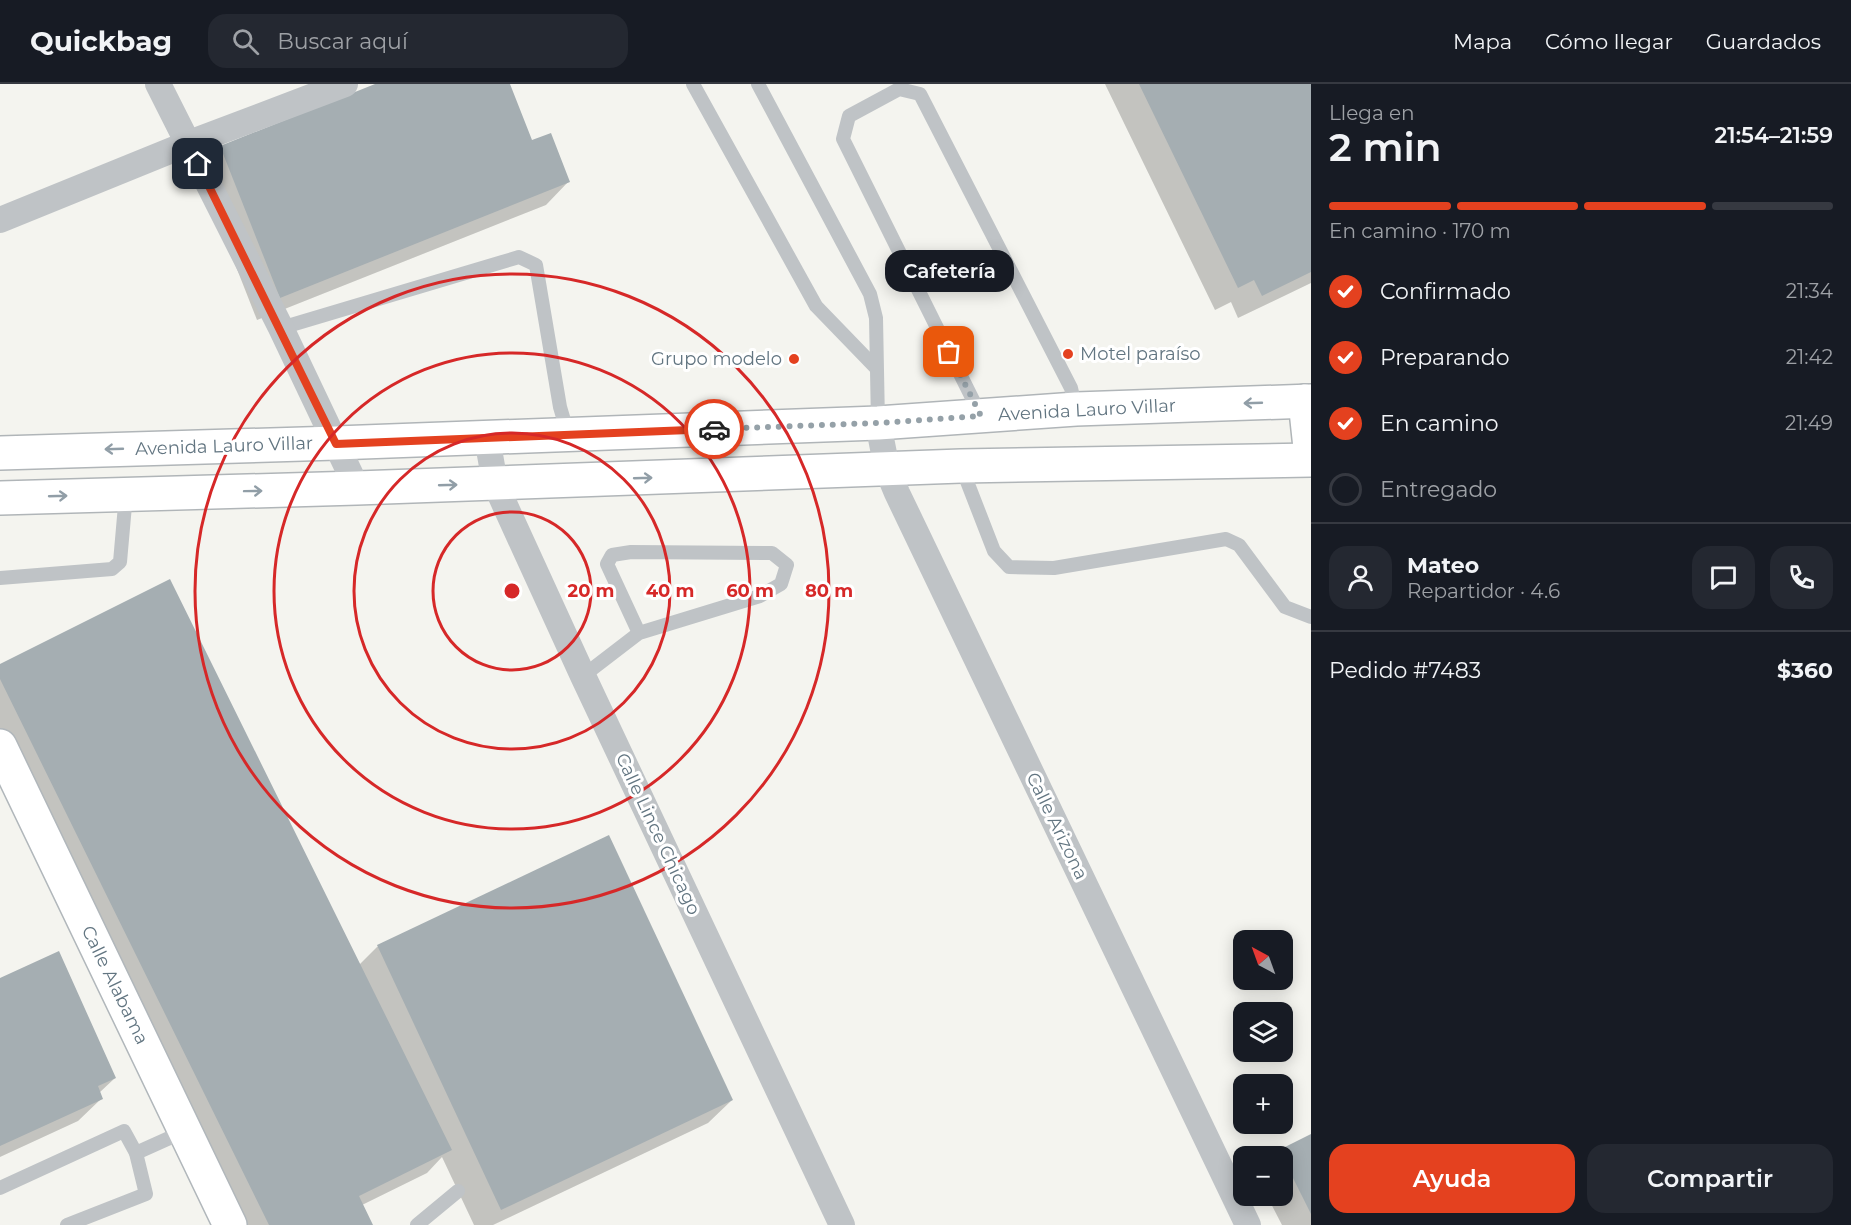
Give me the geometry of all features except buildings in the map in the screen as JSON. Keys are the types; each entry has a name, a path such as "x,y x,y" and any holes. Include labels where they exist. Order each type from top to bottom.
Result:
{"main road":[{"name":"Avenida Lauro Villar","path":"0,453 336,444 878,423 1076,409 1308,401"},
{"path":"0,498 357,488 961,466 1311,458 1308,401"},
{"name":"Calle Alabama","path":"0,746 230,1225"}],"street":[{"path":"158,84 281,328 357,488"},
{"path":"0,220 345,84"},
{"name":"Calle Arizona","path":"878,423 887,469 1248,1225"},
{"name":"Calle Lince Chicago","path":"487,438 495,483 583,676 842,1225"}],"lane":[{"path":"693,84 816,306 876,368"},
{"path":"758,84 870,294 876,318 878,423"},
{"path":"981,416 843,139 849,116 899,89 920,94 1071,388 1076,409"},
{"path":"281,328 519,257 536,265 560,407 568,434"},
{"path":"961,466 994,551 1009,567 1054,568 1226,539 1239,545 1285,607 1311,617"},
{"path":"0,578 112,569 120,562 126,494"},
{"path":"583,676 639,633 760,596 781,584 787,565 772,553 631,552 612,555 607,564 639,633"},
{"path":"0,1188 124,1131 136,1153 146,1194 68,1225"},
{"path":"136,1153 185,1131"},
{"path":"417,1225 458,1191"}],"way so far":[{"path":"714,429 878,423 981,416 949,352"}],"place":[{"name":"Cafetería","path":"949,352"},
{"name":"Motel paraíso","path":"1068,354"},
{"name":"Grupo modelo","path":"794,359"}],"route":[{"path":"198,164 281,328 336,444 714,429"}]}
